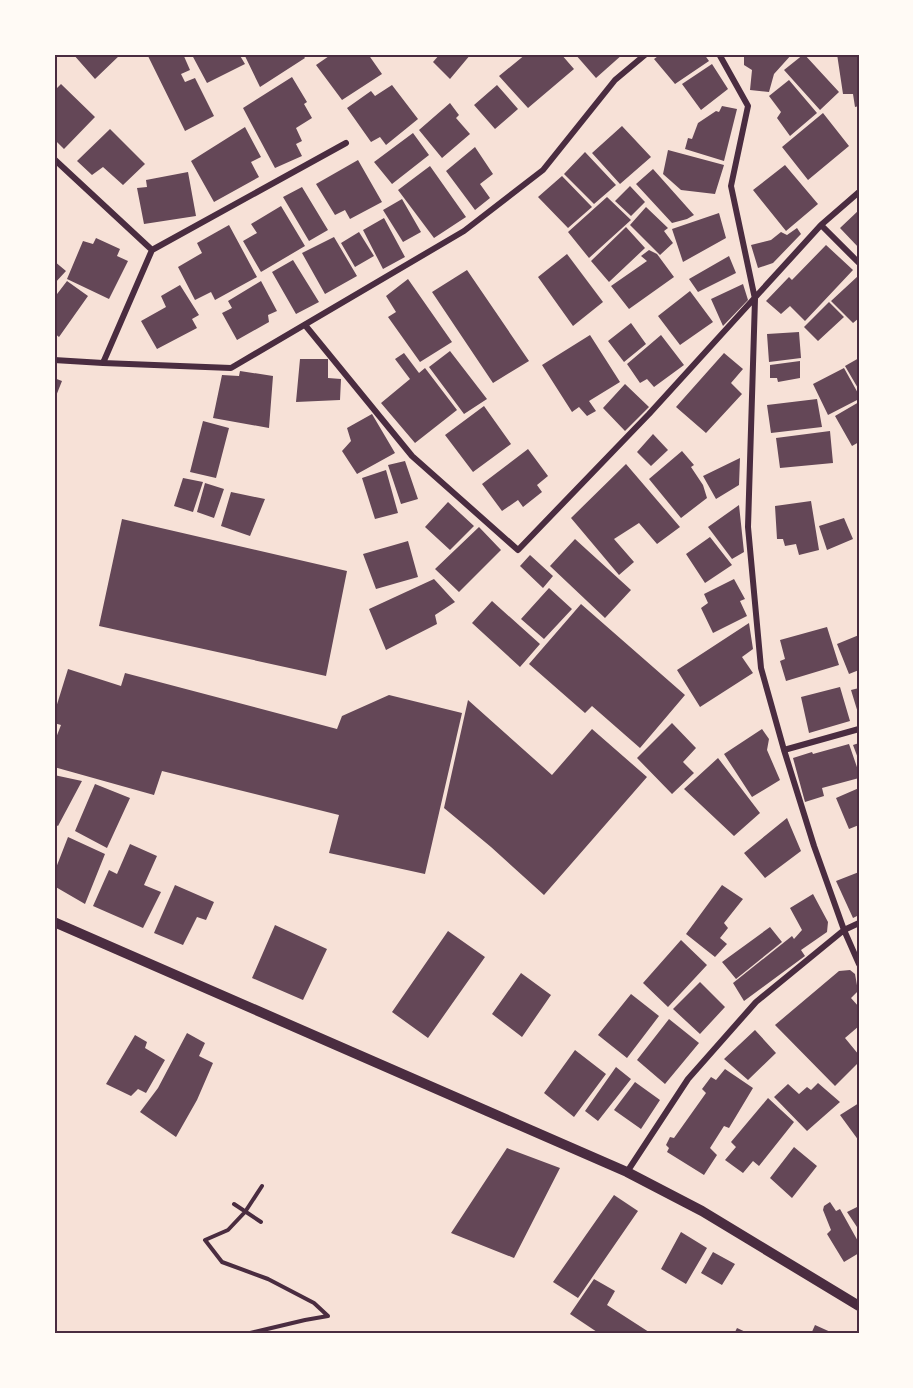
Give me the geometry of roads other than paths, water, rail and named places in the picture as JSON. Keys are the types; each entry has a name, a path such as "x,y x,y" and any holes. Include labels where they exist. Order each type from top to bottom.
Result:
{"street":[{"path":"54,360 231,368 464,231 543,170 615,80 646,54"},
{"path":"719,54 748,106 731,186 755,299 748,527 761,668 814,846 844,930 859,964"},
{"path":"103,363 152,250 346,143"},
{"path":"54,159 152,250"},
{"path":"305,325 412,456 518,550 649,414 821,225 859,192"},
{"path":"821,225 859,263"},
{"path":"784,750 859,729"},
{"path":"54,922 627,1172 702,1211 859,1306"},
{"path":"627,1172 688,1078 756,1002 844,930 859,923"}]}
